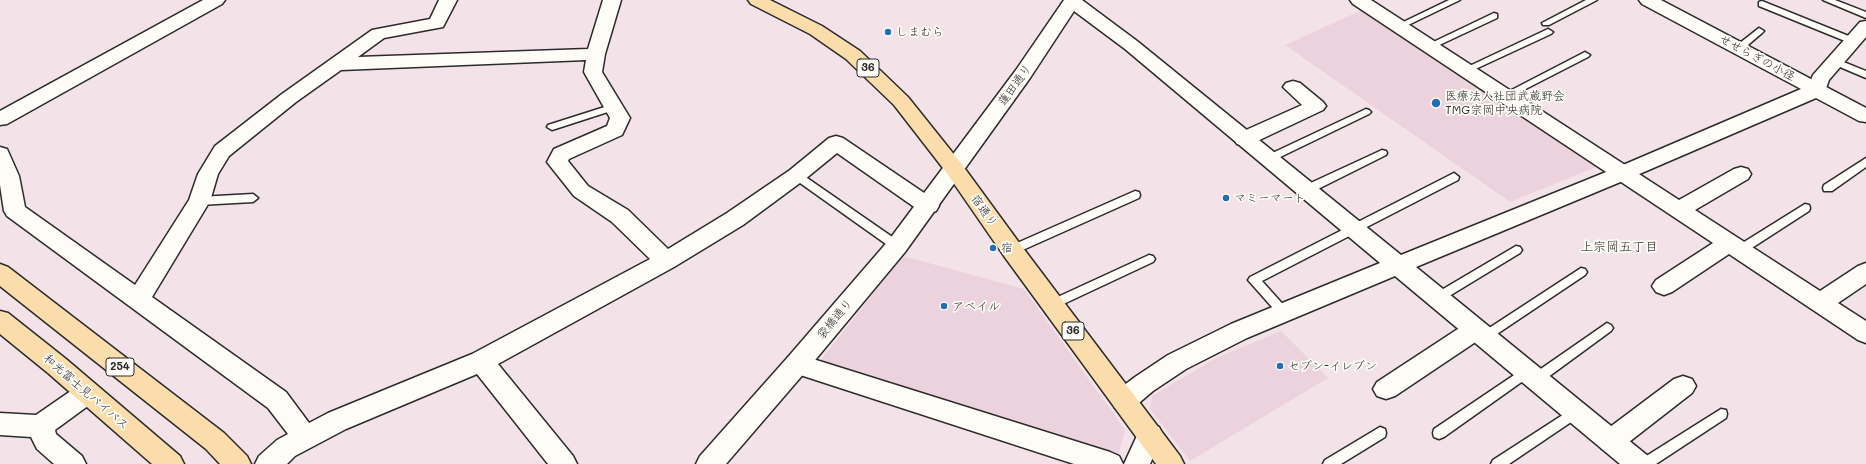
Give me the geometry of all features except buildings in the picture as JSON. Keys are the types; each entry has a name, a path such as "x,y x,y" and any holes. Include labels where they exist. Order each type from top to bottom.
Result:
{"main road":[{"name":"宿通り","path":"757,0 816,30 853,55 901,101 953,167 1012,250 1171,464"},
{"name":"254","path":"2,271 215,441 238,464"},
{"name":"和光富士見バイパス","path":"0,320 57,366 171,464"},
{"path":"0,332 57,366"}],"street":[{"path":"0,119 216,0"},
{"path":"138,300 199,201 208,174 222,151 289,98 378,34 437,23 448,0"},
{"path":"612,0 596,54 593,72 620,118 615,130 561,154 557,162 581,191 620,216 666,260"},
{"path":"1359,0 1866,332"},
{"name":"せせらぎの小径","path":"1648,0 1866,116"},
{"path":"1073,1 1125,41 1639,464"},
{"name":"蓮田通り","path":"953,167 1023,74 1073,1"},
{"path":"1129,406 1144,384 1177,362 1239,331 1624,174 1817,90 1820,79 1866,26"},
{"path":"337,64 596,54"},
{"path":"1244,139 1316,106 1293,87"},
{"path":"268,464 286,448 304,438 337,422 481,361 580,309 735,219 797,175 836,143 928,206"},
{"path":"0,154 9,176 15,211 277,400 293,420 304,438"},
{"name":"袋橋通り","path":"709,464 797,364 897,246 928,206 953,167"},
{"path":"1679,210 1741,174"},
{"path":"1664,286 1735,247"},
{"path":"1820,303 1866,272"},
{"path":"1386,389 1480,334"},
{"path":"481,361 564,464"},
{"path":"797,364 1108,464"},
{"path":"1611,441 1683,386"},
{"path":"4,430 40,426 87,393"},
{"path":"40,426 46,441 73,464"},
{"path":"1137,464 1149,435"}],"lane":[{"path":"1398,26 1456,0"},
{"path":"1466,70 1547,28 1593,0"},
{"path":"1827,0 1866,15"},
{"path":"1762,4 1853,41"},
{"path":"1430,46 1494,16"},
{"path":"1739,48 1760,32"},
{"path":"1505,96 1586,55"},
{"path":"1836,62 1866,75"},
{"path":"552,128 614,107"},
{"path":"1268,159 1366,112"},
{"path":"1306,190 1382,154"},
{"path":"1828,188 1866,162"},
{"path":"797,175 897,246"},
{"path":"1284,313 1254,280 1454,177"},
{"path":"1012,250 1135,195"},
{"path":"199,201 253,198"},
{"path":"1735,247 1805,208"},
{"path":"1428,291 1516,250"},
{"path":"1053,304 1149,259"},
{"path":"1480,334 1581,272"},
{"path":"1440,432 1607,328"},
{"path":"1498,464 1575,412"},
{"path":"1646,464 1722,414"},
{"path":"1330,464 1380,432"}],"shaded area":[{"name":"医療法人社団武蔵野会 TMG宗岡中央病院","path":"1362,10 1592,162 1596,167 1510,202 1285,45"},
{"path":"903,256 1024,289 1125,430 1118,456 819,362"},
{"path":"1281,331 1328,378 1190,461 1150,409 1152,396 1216,358"}],"place":[{"name":"しまむら","path":"888,32"},
{"name":"医療法人社団武蔵野会 TMG宗岡中央病院","path":"1436,103"},
{"name":"マミーマート","path":"1226,198"},
{"name":"宿","path":"993,248"},
{"name":"アベイル","path":"944,306"},
{"name":"セブン-イレブン","path":"1280,366"}],"district":[{"name":"上宗岡五丁目","path":"1619,247"}]}
